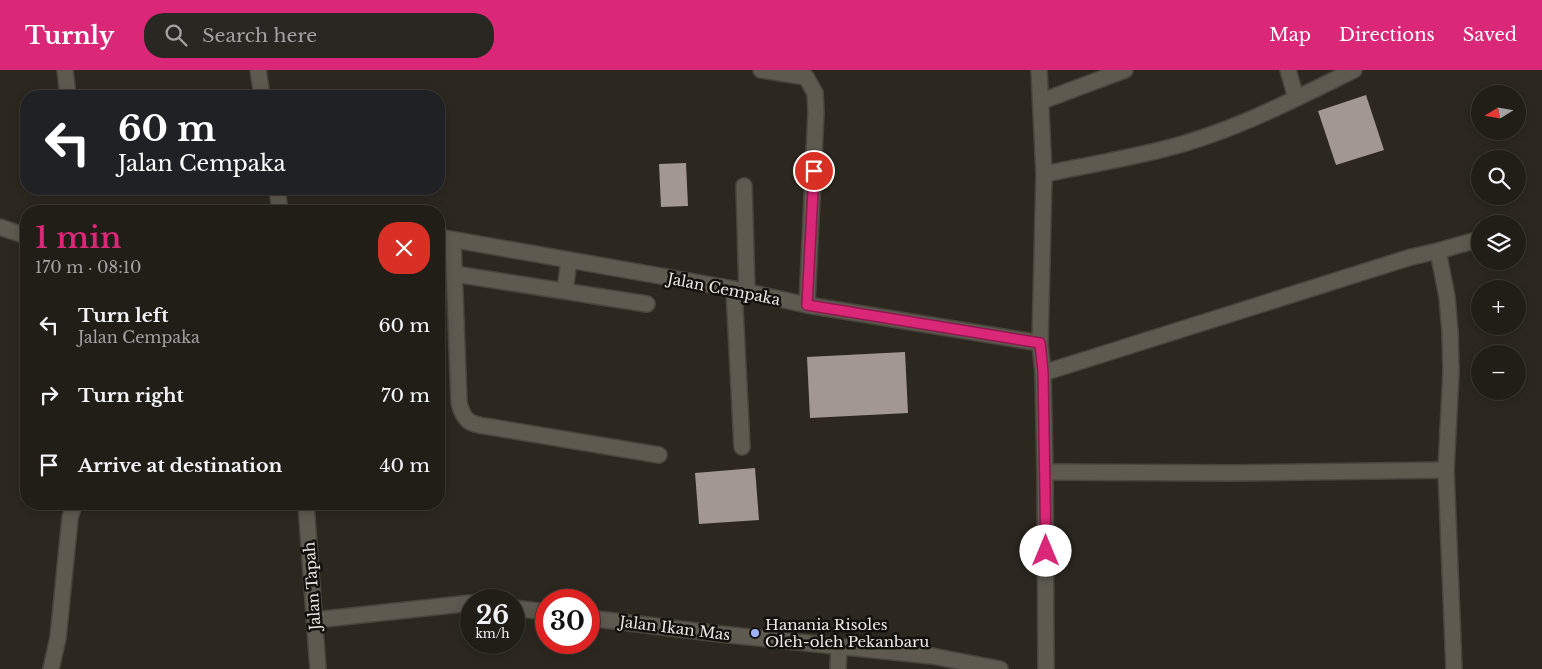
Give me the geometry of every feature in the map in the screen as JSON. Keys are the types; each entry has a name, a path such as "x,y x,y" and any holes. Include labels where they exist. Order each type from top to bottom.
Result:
{"street":[{"path":"65,70 67,90"},
{"path":"258,70 261,90"},
{"path":"761,70 806,77 815,93 816,132 807,305"},
{"path":"1039,70 1042,101 1044,174 1040,343 1043,372 1045,472 1046,669"},
{"path":"1042,101 1125,70"},
{"path":"1288,70 1296,98"},
{"path":"1044,174 1164,149 1214,133 1296,98 1354,70"},
{"path":"742,447 740,290 744,186"},
{"path":"0,226 20,234"},
{"path":"446,239 455,274 459,403 462,415 471,423 659,455"},
{"name":"Jalan Cempaka","path":"446,239 740,290 807,305 1040,343"},
{"path":"1043,372 1402,260 1471,241"},
{"path":"1438,250 1447,297 1451,352 1446,470 1454,669"},
{"path":"565,290 569,260"},
{"path":"455,274 647,304"},
{"path":"1045,472 1231,473 1446,470"},
{"path":"51,669 58,638 72,510"},
{"name":"Jalan Tapah","path":"306,510 318,669"},
{"path":"315,620 460,604"},
{"name":"Jalan Ikan Mas","path":"600,619 932,656 1000,669"},
{"path":"838,669 839,646"}],"building":[{"path":"1366,95 1384,150 1336,165 1318,111"},
{"path":"686,163 688,206 661,207 659,164"},
{"path":"905,352 908,413 810,418 807,357"},
{"path":"755,468 759,520 699,524 695,473"}],"place":[{"name":"Hanania Risoles Oleh-oleh Pekanbaru","path":"755,633"}],"route":[{"path":"814,171 807,305 1040,343 1043,372 1046,551"}]}
